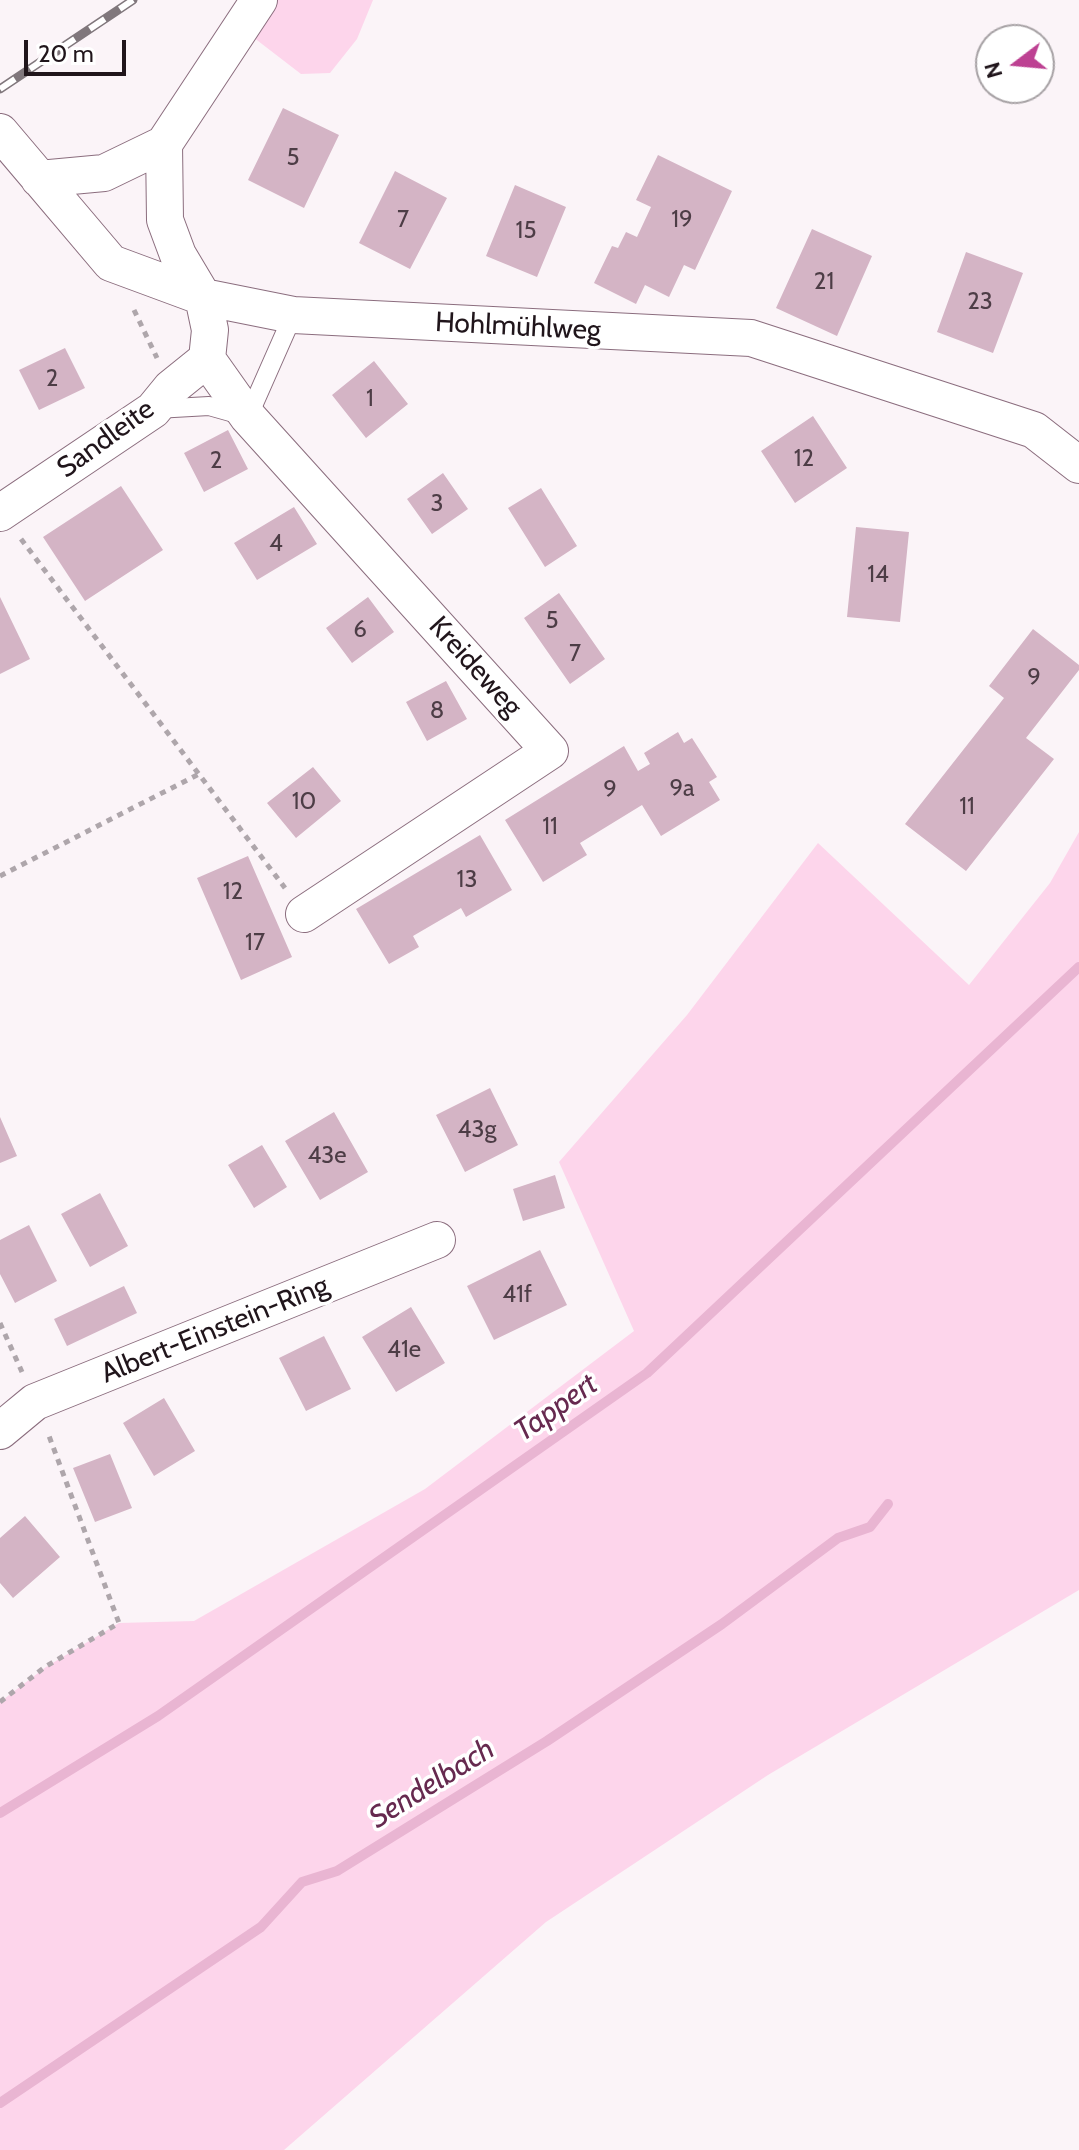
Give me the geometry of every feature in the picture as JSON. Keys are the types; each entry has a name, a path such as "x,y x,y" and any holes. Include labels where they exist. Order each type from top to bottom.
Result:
{"street":[{"path":"39,179 104,173 164,144 259,0"},
{"name":"Hohlmühlweg","path":"0,132 111,263 203,297 293,315 751,338 1034,430 1079,465"},
{"path":"164,144 165,220 178,255 203,297 210,330 207,359"},
{"name":"Sandleite","path":"0,513 162,399 207,359"},
{"name":"Kreideweg","path":"207,359 248,417 550,751 304,914"},
{"name":"Albert-Einstein-Ring","path":"0,1431 35,1402 437,1240"}],"lane":[{"path":"162,399 209,406 248,417 293,315"}],"path":[{"path":"111,263 162,399"},
{"path":"0,513 304,914"},
{"path":"0,876 199,774"},
{"path":"0,1702 45,1667 119,1623 82,1520"}],"shaded area":[{"path":"267,0 373,0 357,39 330,73 301,74 249,34"},
{"path":"1079,832 1079,1590 768,1775 546,1922 284,2150 0,2150 0,1702 46,1667 119,1623 194,1621 425,1489 634,1331 559,1162 687,1015 818,843 969,985 1050,883"}],"building":[{"path":"283,108 339,135 304,208 248,180"},
{"path":"658,155 732,191 695,270 684,265 669,297 645,285 636,304 594,283 612,246 618,248 626,232 637,237 651,207 636,200"},
{"path":"395,171 447,198 410,269 359,243"},
{"path":"515,185 566,207 537,277 486,256"},
{"path":"812,229 872,256 837,336 776,308"},
{"path":"966,252 1023,273 993,353 937,332"},
{"path":"65,348 85,388 39,410 19,370"},
{"path":"374,361 408,404 366,438 332,395"},
{"path":"813,416 847,468 795,503 761,451"},
{"path":"228,430 248,469 204,492 184,453"},
{"path":"443,473 468,509 432,534 407,499"},
{"path":"121,486 163,550 85,601 43,537"},
{"path":"541,488 577,546 545,567 508,508"},
{"path":"294,507 317,544 257,580 234,543"},
{"path":"856,527 909,532 900,622 847,617"},
{"path":"559,593 605,659 570,684 524,618"},
{"path":"0,597 30,659 0,674"},
{"path":"368,597 394,632 352,663 326,628"},
{"path":"1033,629 1079,665 1079,670 1026,738 1054,759 966,871 905,824 1004,698 989,686"},
{"path":"446,681 467,719 427,741 406,702"},
{"path":"678,732 684,743 692,738 717,777 709,782 720,800 661,836 642,805 580,843 587,855 543,882 505,820 624,746 638,771 650,764 644,753"},
{"path":"313,767 341,801 296,838 267,803"},
{"path":"480,835 512,890 466,917 461,908 413,936 419,947 389,964 356,909"},
{"path":"248,856 292,957 241,980 197,878"},
{"path":"490,1088 518,1145 465,1172 436,1115"},
{"path":"334,1112 368,1172 320,1200 285,1141"},
{"path":"0,1117 17,1156 0,1163"},
{"path":"262,1145 287,1187 254,1208 228,1165"},
{"path":"555,1175 565,1208 523,1221 513,1189"},
{"path":"100,1193 128,1246 90,1267 61,1214"},
{"path":"29,1225 57,1281 15,1303 0,1274 0,1240"},
{"path":"540,1250 567,1305 494,1340 467,1286"},
{"path":"124,1286 137,1313 67,1346 54,1319"},
{"path":"411,1307 445,1363 396,1392 362,1337"},
{"path":"324,1336 351,1389 306,1411 279,1358"},
{"path":"164,1398 195,1451 154,1476 123,1423"},
{"path":"110,1454 132,1508 95,1522 73,1468"},
{"path":"25,1516 60,1557 13,1598 0,1583 0,1538"}],"waterway":[{"name":"Tappert","path":"0,1813 158,1716 647,1373 1079,967"},
{"name":"Sendelbach","path":"0,2103 261,1927 302,1882 337,1871 547,1741 722,1624 838,1538 870,1527 888,1504"}],"railway":[{"path":"0,89 133,0"}]}
